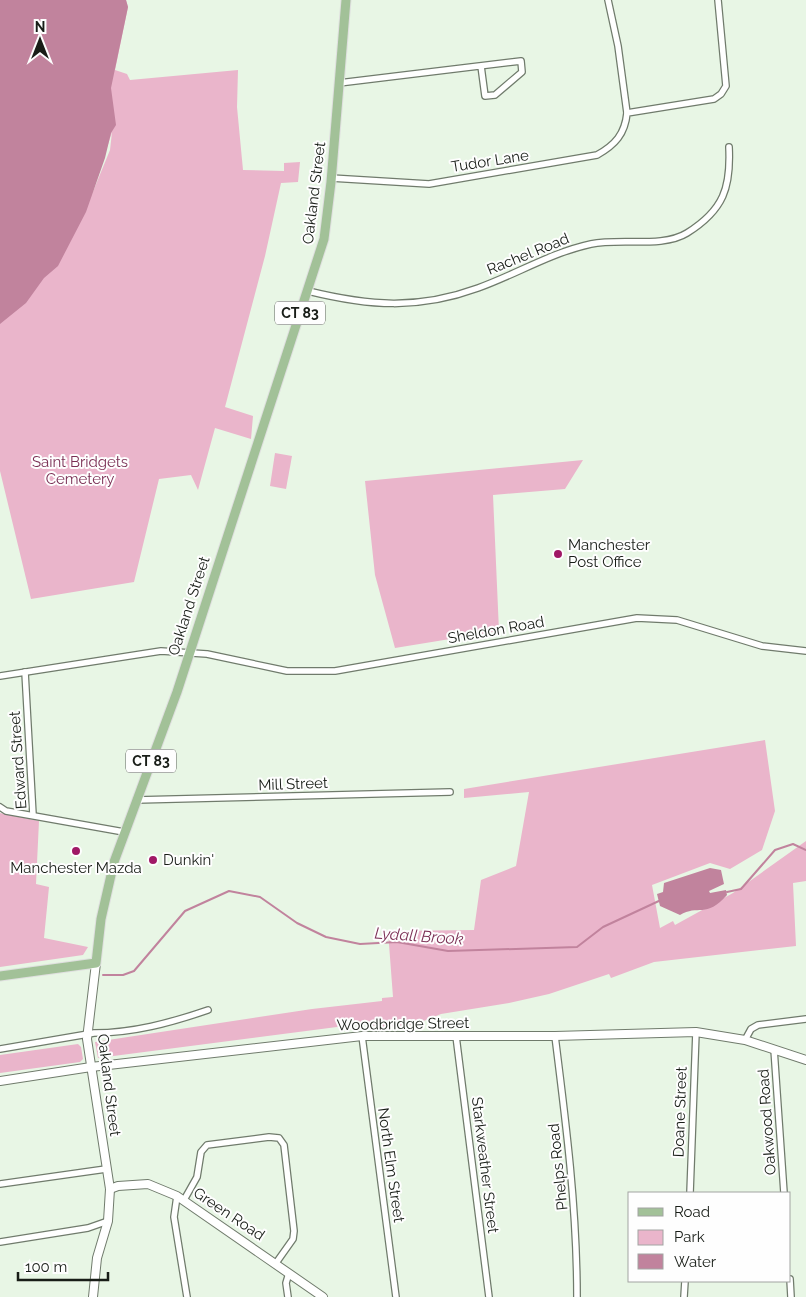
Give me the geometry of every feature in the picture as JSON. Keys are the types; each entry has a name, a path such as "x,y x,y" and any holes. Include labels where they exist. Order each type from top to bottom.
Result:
{"main road":[{"name":"Oakland Street","path":"93,1297 97,1258 108,1221 110,1189 87,1034 107,891 124,832 177,692 324,239 346,0"},
{"path":"0,976 96,963"},
{"name":"Woodbridge Street","path":"0,1081 91,1067 362,1036 555,1036 696,1032 746,1040 806,1060"},
{"name":"Green Road","path":"110,1189 118,1186 148,1184 180,1198 323,1297"}],"street":[{"name":"Tudor Lane","path":"331,178 429,184 597,156 611,147 621,136 626,125 627,113 618,46 608,0"},
{"path":"627,113 714,99 721,94 726,86 718,0"},
{"path":"339,83 521,61 522,72 495,95 485,96 481,66"},
{"name":"Rachel Road","path":"308,291 367,304 418,303 479,288 544,258 575,248 616,241 671,240 687,233 720,202 729,184 729,147"},
{"name":"Sheldon Road","path":"0,676 161,651 189,651 287,671 354,669 615,621 651,618 692,623 762,646 806,651"},
{"name":"Edward Street","path":"25,672 33,815 124,832"},
{"name":"Mill Street","path":"136,800 450,792"},
{"path":"0,807 6,811 33,815"},
{"path":"0,1049 87,1034 164,1024 208,1010"},
{"path":"746,1040 751,1029 758,1025 806,1019"},
{"name":"Doane Street","path":"690,1192 696,1032"},
{"name":"North Elm Street","path":"362,1036 396,1297"},
{"name":"Starkweather Street","path":"456,1036 489,1297"},
{"name":"Phelps Road","path":"555,1036 572,1173 577,1236 577,1297"},
{"name":"Oakwood Road","path":"774,1049 784,1192"},
{"path":"187,1297 174,1217 180,1198 197,1176 201,1152 207,1144 269,1137 279,1138 284,1145 294,1231 293,1239 276,1263"},
{"path":"0,1184 106,1169"},
{"path":"0,1242 88,1228 108,1221"},
{"path":"288,1297 286,1282 289,1273"},
{"path":"684,1297 685,1282"},
{"path":"790,1282 791,1297"}],"green space":[{"name":"Saint Bridgets Cemetery","path":"0,0 126,0 128,7 115,70 127,74 130,80 238,70 237,107 243,170 284,171 284,163 300,162 298,182 281,183 265,256 225,407 253,416 251,439 215,428 198,490 191,475 159,479 134,582 31,599 0,471","holes":["112,132 110,150 92,194"]},
{"path":"275,453 292,456 286,489 270,486"},
{"path":"583,460 565,489 493,495 499,631 395,648 375,575 365,481"},
{"path":"765,740 775,811 762,850 730,869 710,863 652,885 660,928 673,921 675,925 733,893 806,841 806,881 793,883 796,946 654,962 611,978 609,974 549,994 509,1003 441,1014 416,1024 387,1027 360,1024 98,1058 95,1042 312,1009 382,1001 382,998 393,997 388,931 474,930 481,880 516,866 529,792 464,798 464,789"},
{"path":"0,813 39,821 36,884 49,887 44,938 88,947 83,955 0,967"},
{"path":"78,1044 81,1047 83,1059 80,1062 0,1073 0,1055"}],"water":[{"path":"0,0 126,0 128,7 111,88 116,125 111,133 105,158 86,212 58,266 44,278 26,303 0,324"},
{"path":"710,868 721,870 724,884 709,891 710,893 726,890 727,895 720,902 708,909 686,912 680,915 660,906 657,894 663,892 664,883"}],"waterway":[{"name":"Lydall Brook","path":"727,892 741,889 775,850 793,844 806,850"},
{"name":"Lydall Brook","path":"103,975 123,975 134,971 185,911 229,891 260,897 297,923 326,937 360,944 397,942 448,951 577,947 603,927 661,900"}],"place":[{"name":"Manchester Post Office","path":"558,554"},
{"name":"Manchester Mazda","path":"76,851"},
{"name":"Dunkin'","path":"153,860"}]}
